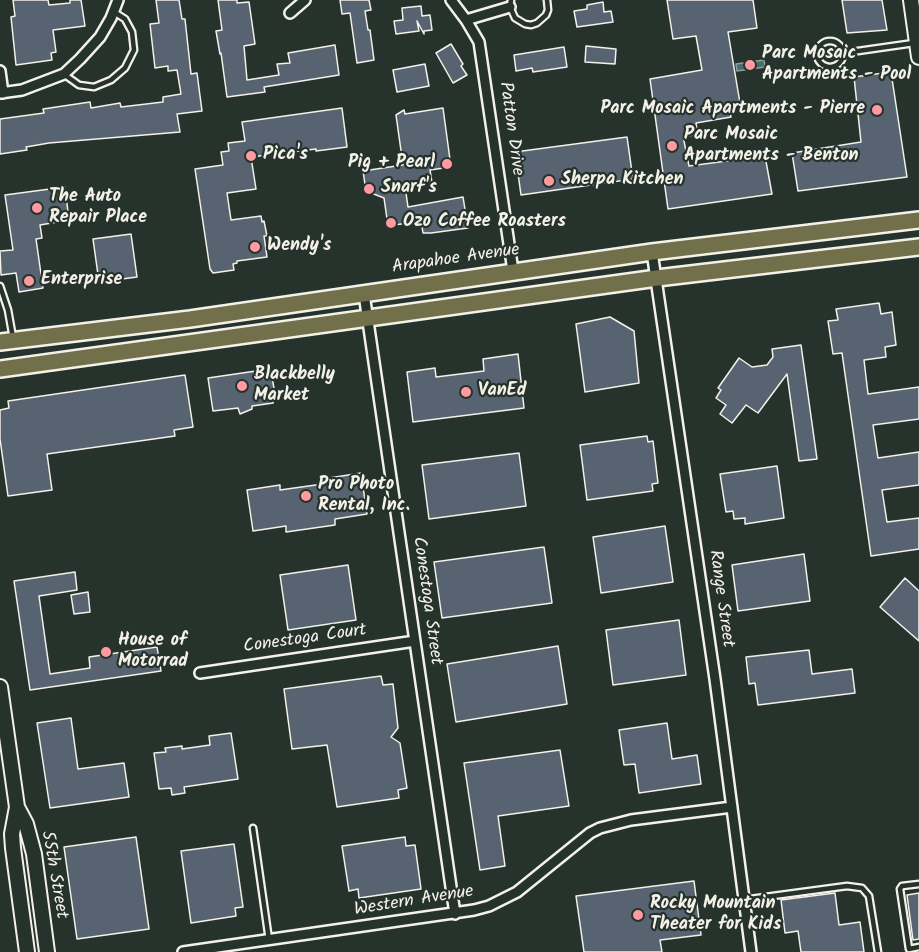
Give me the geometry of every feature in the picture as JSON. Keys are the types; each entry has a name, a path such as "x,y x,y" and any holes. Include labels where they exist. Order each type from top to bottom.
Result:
{"main road":[{"path":"914,2 918,50"},
{"name":"Arapahoe Avenue","path":"7,341 190,319 652,252 919,220"},
{"path":"0,369 368,316 919,247"},
{"name":"55th Street","path":"0,687 17,807 12,834 27,952"},
{"name":"55th Street","path":"17,807 26,824 34,854 47,952"}],"street":[{"path":"0,71 2,93 22,90 64,74 100,37 118,0"},
{"path":"290,13 305,0"},
{"name":"Patton Drive","path":"451,0 479,42 513,271"},
{"path":"466,20 511,4"},
{"name":"Range Street","path":"652,252 751,952"},
{"name":"Conestoga Street","path":"364,294 455,914"},
{"name":"Conestoga Court","path":"200,673 415,641"},
{"name":"Western Avenue","path":"183,952 455,914 489,906 517,892 590,833 600,828 631,820 732,807"}],"lane":[{"path":"511,4 515,18 531,25 546,15 547,0"},
{"path":"64,74 79,85 94,87 111,80 125,68 134,50 132,32 125,19 114,12"},
{"path":"827,41 836,42 844,52 839,64 831,67 826,67 820,62 817,54 820,46 827,41"},
{"path":"844,52 918,50"},
{"path":"0,286 7,341"},
{"path":"253,828 269,940"},
{"path":"919,884 902,886 900,889 909,950 919,947"},
{"path":"743,900 847,886 862,888 869,896 878,952"}],"water":[{"name":"Parc Mosaic Apartments - Pool","path":"764,60 765,67 737,71 736,64"}],"building":[{"path":"13,0 48,0 49,5 81,0 85,26 53,30 56,52 51,53 52,60 16,65 11,17 15,16"},
{"path":"156,0 179,0 182,19 185,19 191,74 197,73 202,111 177,114 180,132 49,143 26,147 27,150 0,154 0,119 44,113 43,109 90,102 91,108 120,103 121,107 163,102 163,97 181,94 177,70 168,71 168,66 155,68 150,24 159,23"},
{"path":"218,0 249,2 255,44 244,46 247,80 279,75 277,64 290,63 288,53 335,45 339,75 264,87 265,92 227,97 216,31 222,30"},
{"path":"340,0 369,0 371,10 365,11 374,60 357,63 350,13 342,14"},
{"path":"667,0 753,0 757,28 728,32 740,103 728,104 731,117 696,123 698,135 683,136 689,166 765,156 772,194 668,209 650,79 702,70 696,36 673,39"},
{"path":"842,0 882,0 887,30 847,33"},
{"path":"603,2 604,12 611,11 613,22 577,27 574,11 587,9 587,5"},
{"path":"421,6 422,16 430,15 432,30 424,31 424,34 417,21 419,31 396,34 394,21 403,20 402,8"},
{"path":"451,44 467,75 453,83 436,53"},
{"path":"586,46 616,49 615,64 585,62"},
{"path":"564,47 567,67 533,72 532,68 516,71 514,55"},
{"path":"425,64 429,86 397,92 393,70"},
{"name":"Parc Mosaic Apartments - Pierre","path":"891,72 907,177 798,191 792,153 861,142 854,77"},
{"path":"342,108 347,147 251,157 256,189 227,193 231,220 261,216 267,236 264,236 267,257 237,261 233,264 234,270 213,273 210,269 195,169 223,165 221,152 229,151 228,143 245,141 242,122"},
{"path":"443,108 451,167 430,170 432,182 405,186 408,207 463,197 468,228 423,233 421,221 388,226 384,198 366,191 363,171 403,165 396,115 404,110 405,114"},
{"path":"627,137 633,179 521,195 515,152"},
{"name":"The Auto Repair Place","path":"65,187 69,220 40,225 42,238 36,239 43,288 19,292 16,273 1,275 0,251 13,250 5,195"},
{"path":"131,234 137,277 99,282 93,239"},
{"path":"879,303 881,314 892,312 896,345 885,347 886,357 864,360 868,394 919,387 919,419 873,425 878,458 919,452 919,485 882,490 887,522 919,518 919,549 871,556 842,353 833,354 828,321 838,320 836,309"},
{"path":"610,317 634,331 639,383 585,392 576,324"},
{"path":"801,345 817,459 799,461 787,374 758,413 746,405 732,423 720,414 726,405 716,398 721,390 718,388 739,358 752,367 767,365 773,357 772,349"},
{"name":"VanEd","path":"518,354 524,408 413,422 407,372 435,368 436,377 484,371 483,359"},
{"name":"Blackbelly Market","path":"256,371 260,379 272,377 275,394 273,403 252,406 252,409 240,414 238,408 213,411 208,378"},
{"path":"185,375 193,427 174,430 175,436 47,454 52,490 8,496 0,439 0,410 9,408 8,401"},
{"path":"647,436 648,442 653,441 658,483 652,484 653,491 587,500 580,445"},
{"path":"519,453 526,506 429,519 422,465"},
{"path":"777,466 784,518 745,524 745,518 734,519 733,511 726,512 720,474"},
{"path":"361,473 367,514 335,519 335,525 286,532 286,526 253,531 247,490 280,485 280,490 330,483 329,478"},
{"path":"665,526 673,582 601,593 593,537"},
{"path":"544,547 552,603 442,618 434,562"},
{"path":"804,554 810,601 738,611 732,565"},
{"path":"348,565 356,620 288,630 280,575"},
{"path":"75,572 77,590 39,596 50,674 90,668 89,657 157,647 161,671 30,690 14,581"},
{"path":"905,578 919,591 919,641 880,607"},
{"path":"88,592 90,612 74,614 71,595"},
{"path":"679,620 686,675 613,685 606,630"},
{"path":"558,646 567,704 456,722 447,664"},
{"path":"809,650 812,674 852,669 855,693 758,705 755,683 749,684 746,657"},
{"path":"381,676 383,685 393,684 398,728 391,737 400,743 407,788 398,790 399,798 337,807 327,745 292,749 284,689"},
{"path":"71,718 78,769 124,763 129,797 50,808 37,723"},
{"path":"667,723 672,759 697,755 701,784 639,793 635,764 624,765 619,730"},
{"path":"231,733 238,779 184,787 185,793 172,795 171,788 159,789 154,753 166,752 165,748 182,746 182,749 210,745 209,736"},
{"path":"560,750 569,806 498,816 505,866 480,870 464,763"},
{"path":"136,837 149,929 77,939 64,847"},
{"path":"405,837 406,846 415,845 421,889 359,898 358,889 349,891 342,846"},
{"path":"234,844 243,907 235,908 236,916 191,923 181,851"},
{"name":"Rocky Mountain Theater for Kids","path":"694,881 701,935 660,940 662,952 584,952 576,896"},
{"path":"835,893 839,925 860,922 864,952 801,952 798,931 785,933 781,900"},
{"path":"919,893 919,939 913,940 907,895"}],"place":[{"name":"Parc Mosaic Apartments - Pool","path":"750,65"},
{"name":"Parc Mosaic Apartments - Pierre","path":"877,110"},
{"name":"Parc Mosaic Apartments - Benton","path":"672,146"},
{"name":"Pica's","path":"251,156"},
{"name":"Pig + Pearl","path":"447,164"},
{"name":"Sherpa Kitchen","path":"549,181"},
{"name":"Snarf's","path":"369,189"},
{"name":"The Auto Repair Place","path":"37,208"},
{"name":"Ozo Coffee Roasters","path":"391,223"},
{"name":"Wendy's","path":"255,247"},
{"name":"Enterprise","path":"29,281"},
{"name":"Blackbelly Market","path":"242,386"},
{"name":"VanEd","path":"466,392"},
{"name":"Pro Photo Rental, Inc.","path":"306,496"},
{"name":"House of Motorrad","path":"106,652"},
{"name":"Rocky Mountain Theater for Kids","path":"638,915"}]}
